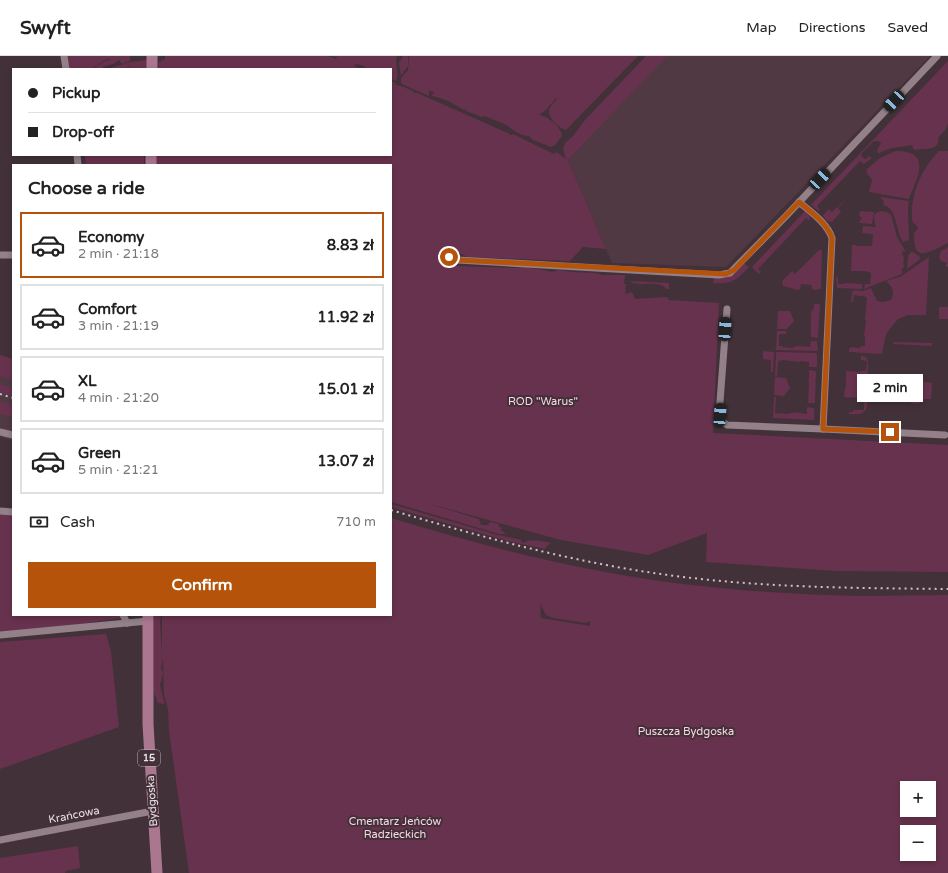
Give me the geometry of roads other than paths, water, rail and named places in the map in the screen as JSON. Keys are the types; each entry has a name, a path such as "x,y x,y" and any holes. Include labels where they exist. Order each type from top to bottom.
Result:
{"main road":[{"path":"152,56 152,68"},
{"name":"Bydgoska","path":"148,618 147,705 157,873"}],"street":[{"path":"64,56 66,68"},
{"path":"449,257 458,260 726,274 734,270 937,56"},
{"path":"799,202 823,224 829,231 832,238 823,429"},
{"path":"0,255 12,254"},
{"path":"726,309 720,415 722,421 728,425 946,435"},
{"path":"0,432 12,435"},
{"path":"0,511 12,512"},
{"path":"124,616 127,623"},
{"path":"0,635 127,623 148,618"},
{"name":"Krańcowa","path":"0,840 153,811"}],"railway":[{"path":"0,394 12,398"},
{"path":"392,510 532,549 604,565 640,571 710,580 778,585 846,588 948,589"}],"park label":[{"name":"ROD \"Warus\"","path":"543,401"},
{"name":"Puszcza Bydgoska","path":"686,731"},
{"name":"Cmentarz Jeńców Radzieckich","path":"395,827"}]}
